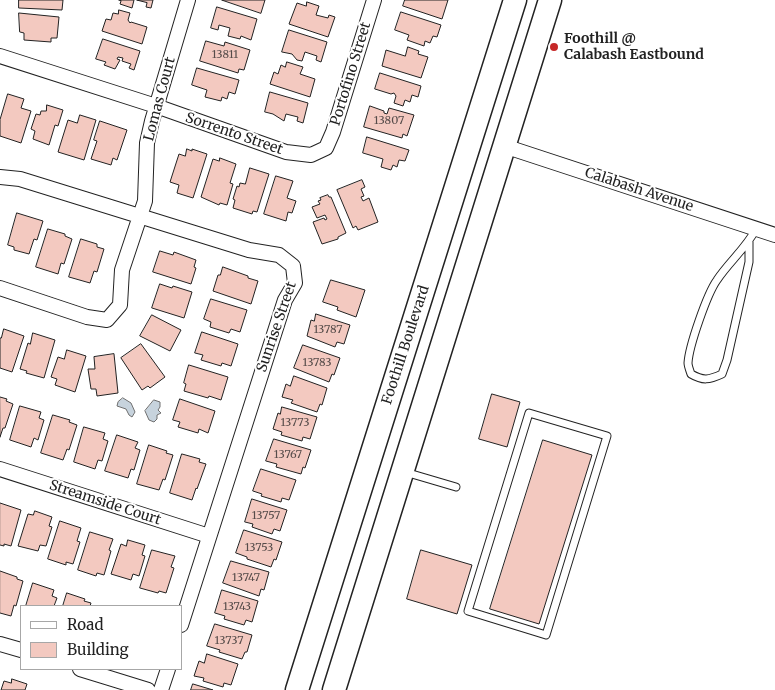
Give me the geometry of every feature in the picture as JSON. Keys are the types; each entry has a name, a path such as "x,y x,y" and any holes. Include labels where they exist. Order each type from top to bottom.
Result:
{"main road":[{"name":"Foothill Boulevard","path":"297,690 514,0"},
{"path":"334,690 550,0"}],"street":[{"name":"Lomas Court","path":"0,288 87,317 107,320 120,305 122,270 145,201 148,143 156,106 188,0"},
{"name":"Portofino Street","path":"326,148 341,107 374,0"},
{"name":"Sorrento Street","path":"0,56 156,106 286,152 311,155 326,148"},
{"name":"Calabash Avenue","path":"504,146 775,235"},
{"name":"Sunrise Street","path":"0,177 20,179 249,250 279,255 293,266 295,283 284,300 182,622"},
{"name":"Streamside Court","path":"0,469 209,536"},
{"path":"0,644 20,650"},
{"path":"83,670 148,690"},
{"path":"161,690 168,670"}],"lane":[{"path":"749,242 749,262 727,360 722,374 710,380 700,380 691,374 688,364 694,332 715,282 749,242 756,228"},
{"path":"530,413 607,436 546,635 468,611 488,546 530,413"},
{"path":"402,472 456,487"}],"shaded area":[{"path":"123,398 131,403 135,412 132,417 126,409 117,406 118,402"},
{"path":"154,400 160,402 158,410 161,413 157,415 157,419 154,422 149,420 145,411"}],"building":[{"path":"19,0 63,0 62,10 19,8"},
{"path":"119,0 134,0 132,8 120,4 121,1"},
{"path":"137,0 153,0 151,8 146,7 147,3"},
{"path":"222,0 265,0 261,13"},
{"path":"405,0 448,0 442,19 403,6"},
{"path":"307,2 319,6 316,15 328,18 329,15 335,17 328,37 289,24 297,3 306,6"},
{"path":"217,7 257,19 251,40 241,36 240,39 228,36 230,28 219,25 218,30 211,28"},
{"path":"119,10 130,13 128,20 130,23 147,27 142,44 102,31 106,19 111,20 113,13 118,14"},
{"path":"401,12 441,25 437,37 433,36 430,43 425,41 424,46 407,40 409,35 395,30"},
{"path":"19,13 59,17 57,38 51,38 51,42 24,40 24,33 20,32"},
{"path":"289,30 327,42 321,62 316,60 317,56 305,52 302,61 297,60 292,54 282,52"},
{"path":"103,39 140,51 134,70 129,68 131,64 122,61 123,58 118,57 117,59 120,60 115,69 104,65 106,62 96,59"},
{"path":"206,41 224,46 225,42 250,50 244,70 239,69 238,73 200,61"},
{"path":"408,47 419,51 418,54 428,57 421,78 382,66 386,50 405,56"},
{"path":"287,62 303,67 300,74 315,79 310,97 270,84 274,72 278,74 281,65 285,67"},
{"path":"197,68 239,80 235,94 229,92 227,99 222,97 221,101 205,97 207,90 192,85"},
{"path":"380,73 421,86 418,97 412,95 410,102 405,100 403,106 394,103 396,96 394,93 391,94 375,89"},
{"path":"270,92 308,103 303,123 297,121 298,117 286,114 284,121 273,114 265,112"},
{"path":"8,94 24,99 21,108 31,111 21,143 0,136 0,120"},
{"path":"47,105 63,110 58,126 55,125 49,145 33,139 35,131 31,129 36,114 40,115 41,111 46,111"},
{"path":"370,106 387,114 389,108 414,115 407,136 403,134 402,138 364,127"},
{"path":"80,115 96,120 84,160 58,152 68,120 77,123"},
{"path":"100,121 127,130 117,160 113,158 111,165 91,159 97,141 94,140"},
{"path":"367,137 409,150 405,161 399,160 397,167 393,165 391,170 381,167 383,159 363,153"},
{"path":"187,149 207,154 193,198 177,193 179,185 170,182 179,154 185,156"},
{"path":"220,158 236,164 230,183 233,184 227,205 220,203 219,205 201,197 213,159 219,161"},
{"path":"250,168 269,174 257,212 253,211 252,214 233,208 235,200 233,199 237,186 239,187 240,183 245,184"},
{"path":"276,176 293,181 287,198 296,201 292,213 288,212 286,221 264,214"},
{"path":"362,180 365,187 361,189 364,196 361,197 363,201 369,198 378,222 358,230 356,226 353,228 337,190"},
{"path":"328,195 331,197 346,233 338,237 338,239 322,244 313,222 324,218 325,220 327,219 325,215 317,218 312,207 320,204 318,201 321,200 320,198"},
{"path":"17,213 43,221 37,240 34,239 29,254 14,250 14,247 8,245"},
{"path":"48,229 65,234 65,236 72,239 64,264 61,263 58,274 36,267"},
{"path":"81,239 97,244 97,247 104,249 97,272 94,271 90,283 69,277"},
{"path":"160,251 173,255 174,252 196,260 194,267 196,268 191,284 153,272"},
{"path":"223,267 258,281 251,304 213,291 218,275 220,275"},
{"path":"331,280 365,290 356,317 337,310 338,307 323,302"},
{"path":"160,284 192,292 184,318 152,308"},
{"path":"211,299 247,310 240,332 231,329 229,333 210,327 211,322 204,319"},
{"path":"316,314 350,325 344,344 337,342 335,347 307,336 311,320 314,321"},
{"path":"152,315 181,330 170,351 140,336"},
{"path":"4,329 24,336 12,372 0,368 0,338"},
{"path":"202,332 238,344 231,366 222,363 221,366 201,360 203,355 195,353"},
{"path":"33,333 55,340 44,378 26,373 27,371 20,369"},
{"path":"141,344 165,377 150,388 148,386 142,390 121,358"},
{"path":"303,345 340,358 334,375 332,374 329,382 294,368"},
{"path":"67,350 86,356 75,392 55,385 57,379 51,377 58,357 64,359"},
{"path":"114,354 118,393 97,396 96,389 91,389 88,369 95,369 94,357"},
{"path":"189,365 228,377 221,400 184,391 186,384 184,383"},
{"path":"294,376 327,388 322,405 320,404 317,412 291,403 293,400 282,397 286,384 290,386"},
{"path":"492,394 520,402 507,447 479,439"},
{"path":"0,397 7,399 6,401 13,404 0,437"},
{"path":"180,399 215,411 208,433 199,429 198,433 178,427 180,422 173,420"},
{"path":"20,406 41,412 39,418 44,420 38,440 34,438 31,447 10,440"},
{"path":"282,407 317,417 310,439 303,437 302,441 281,435 282,432 273,429"},
{"path":"53,415 70,420 69,422 77,425 69,450 67,449 63,460 41,453"},
{"path":"84,427 105,433 103,439 108,441 102,461 98,460 95,469 74,462"},
{"path":"117,435 138,442 135,448 140,450 134,470 131,469 128,478 105,471"},
{"path":"274,439 311,450 301,474 276,467 277,464 266,461"},
{"path":"543,440 592,455 539,624 490,609"},
{"path":"149,445 173,455 165,480 163,479 159,490 137,484"},
{"path":"182,454 200,459 199,462 206,464 192,500 170,493"},
{"path":"261,469 296,480 289,500 282,498 281,502 261,496 262,494 253,491"},
{"path":"252,499 287,510 280,531 274,529 272,534 252,527 253,524 245,522"},
{"path":"0,503 21,510 11,546 0,545"},
{"path":"35,511 52,517 49,526 52,527 46,546 40,545 38,551 18,546 28,514 33,515"},
{"path":"60,521 81,528 77,541 80,542 73,564 66,562 66,565 48,559"},
{"path":"244,530 282,542 276,560 274,559 271,567 236,553"},
{"path":"90,532 113,539 104,575 97,573 96,576 78,570"},
{"path":"128,540 145,545 142,555 145,556 139,576 133,574 131,580 111,574 121,544 126,546"},
{"path":"152,550 175,556 171,567 174,568 166,593 159,591 158,593 140,588"},
{"path":"421,550 472,565 457,614 407,599"},
{"path":"231,561 269,572 264,590 261,589 259,596 223,583"},
{"path":"0,571 23,581 11,616 0,613"},
{"path":"33,583 54,590 52,596 57,598 54,605 26,605"},
{"path":"222,590 258,601 252,622 246,620 244,625 224,619 225,616 215,613"},
{"path":"67,593 91,603 90,605 63,605"},
{"path":"215,624 252,635 247,652 245,652 242,659 207,646"},
{"path":"207,654 238,664 231,685 224,683 223,687 203,681 204,678 194,676 199,661 204,663"},
{"path":"12,679 27,684 25,690 1,690 4,681 11,683"},
{"path":"193,684 213,690 191,690"}],"place":[{"name":"Foothill @ Calabash Eastbound","path":"554,47"}]}
